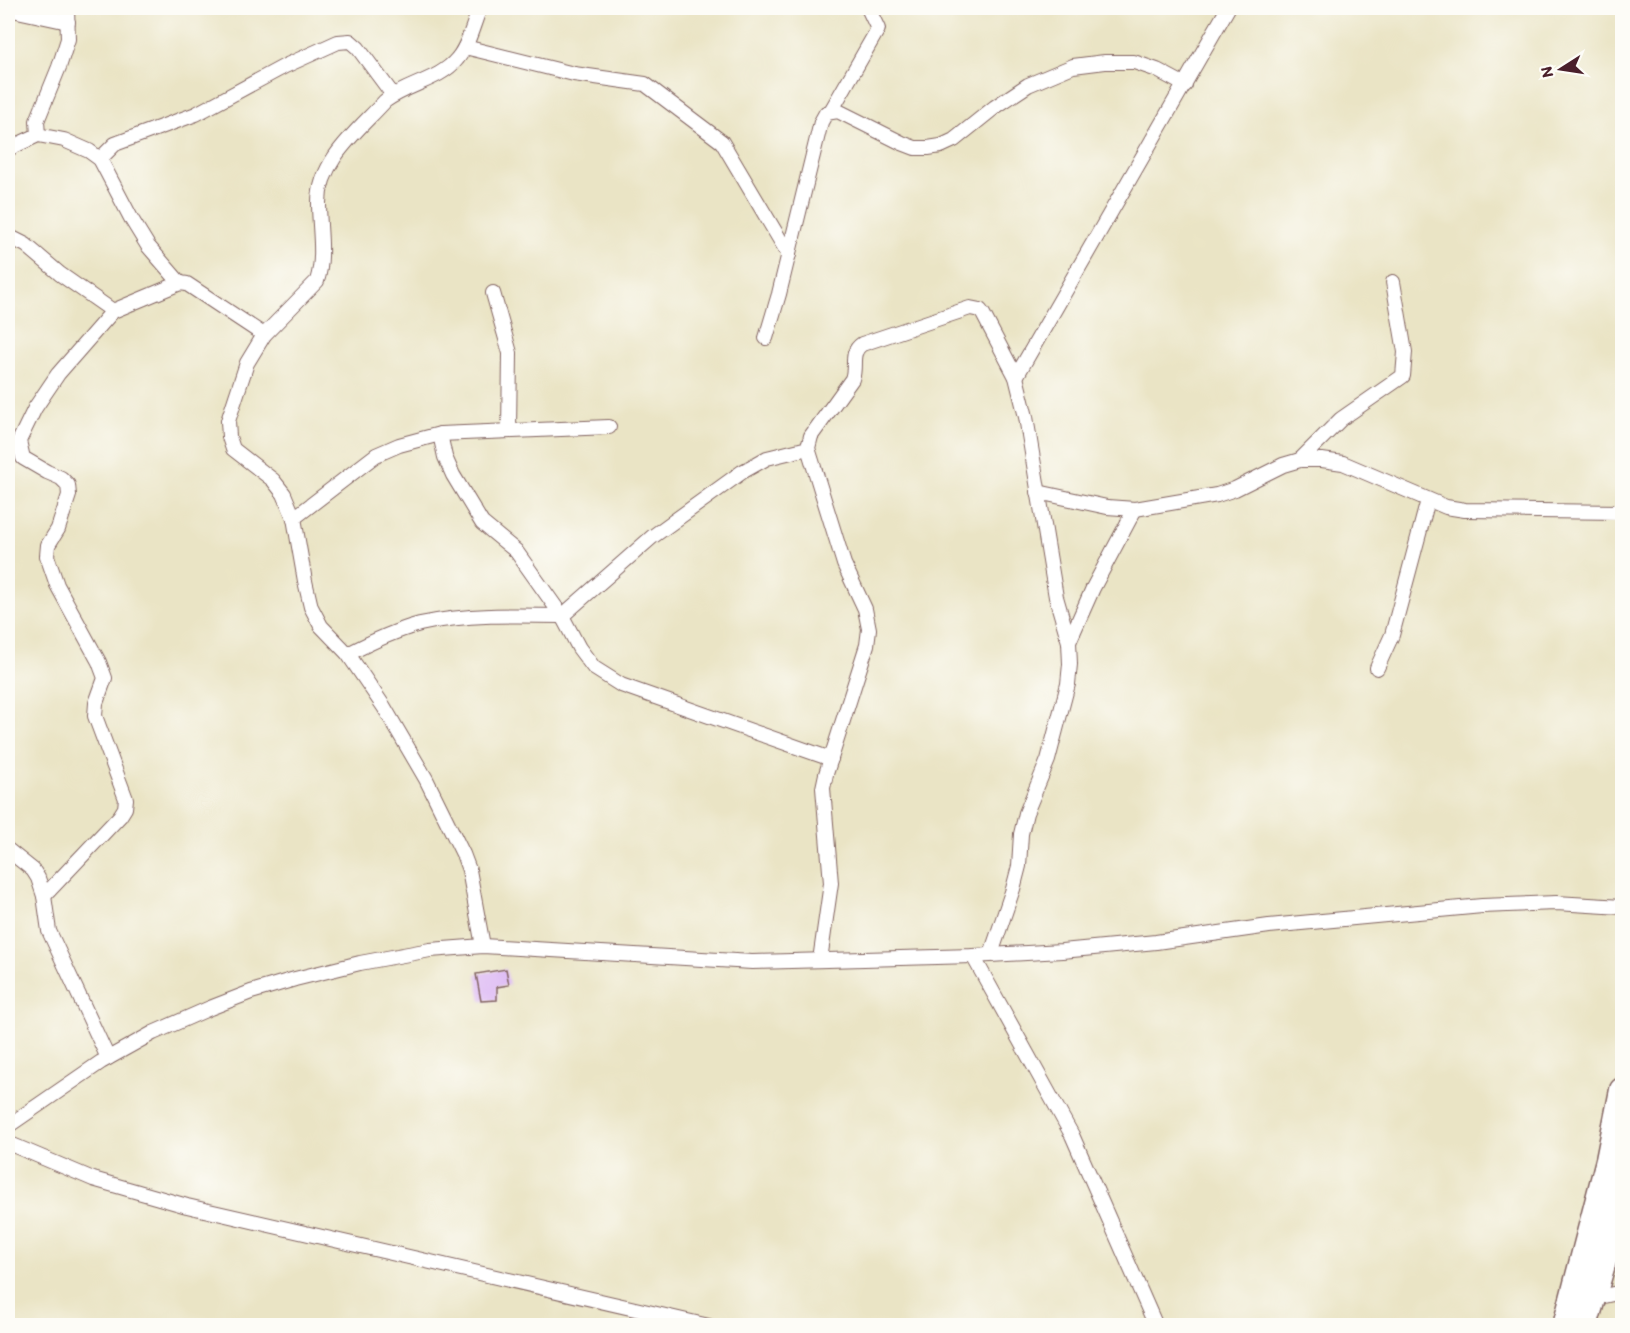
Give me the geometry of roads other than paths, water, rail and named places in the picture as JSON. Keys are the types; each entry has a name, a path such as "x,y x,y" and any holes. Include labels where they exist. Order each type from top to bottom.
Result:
{"highway":[{"path":"1585,1326 1583,1297 1623,1090"},
{"path":"1565,1326 1604,1261 1623,1183"}],"street":[{"path":"38,135 37,121 68,39 67,8"},
{"path":"480,8 458,59 447,69 385,101 332,159 322,181 319,199 320,263 317,281 264,334 247,363 228,421 229,437 233,449 273,480 284,494 294,518 311,608 321,626 348,654 384,707 414,759 463,854 474,892 483,946"},
{"path":"831,111 878,29 868,8"},
{"path":"1016,377 1228,8"},
{"path":"8,9 68,22"},
{"path":"100,159 115,144 196,114 285,66 338,42 350,41 358,48 393,95"},
{"path":"465,47 574,74 645,84 722,141 789,255"},
{"path":"766,338 789,255 821,122 826,113 838,111 915,148 941,146 954,140 995,106 1028,86 1073,66 1105,62 1134,62 1157,70 1185,85"},
{"path":"8,149 38,135 64,140 89,151 100,159 148,246 180,283"},
{"path":"8,236 26,245 60,274 113,311"},
{"path":"1300,460 1341,419 1403,376 1405,352 1393,282"},
{"path":"44,896 120,816 125,808 126,799 95,716 96,703 105,678 57,585 47,556 48,545 58,529 69,495 68,485 61,478 22,458 19,441 35,408 58,374 113,311 180,283 187,284 264,334"},
{"path":"493,293 510,353 508,431"},
{"path":"820,960 831,883 824,802 826,774 867,645 869,629 865,609 844,564 808,448 811,436 852,379 857,348 862,344 969,308 980,310 983,314 1016,377 1026,417 1056,597 1069,642 1068,684 1048,760 1026,813 1021,834 1019,866 991,954"},
{"path":"294,518 376,455 399,445 440,434 609,427"},
{"path":"440,434 445,457 453,475 483,523 516,551 562,616 579,648 594,668 621,685 831,759"},
{"path":"348,654 382,636 420,624 514,615 562,616 652,537 742,471 767,458 808,448"},
{"path":"1038,492 1107,507 1135,509 1217,495 1235,489 1283,465 1300,460 1322,460 1343,464 1446,507 1465,510 1623,512"},
{"path":"1377,668 1392,635 1428,500"},
{"path":"1069,642 1135,509"},
{"path":"8,850 33,870 42,886 49,931 108,1058"},
{"path":"8,1126 108,1058 153,1033 251,992 360,963 430,950 483,946 752,962 973,956 1085,949 1156,942 1269,926 1491,905 1556,903 1623,907"},
{"path":"973,956 1072,1136 1156,1326"},
{"path":"8,1143 93,1179 187,1206 661,1320 709,1326"},
{"path":"1583,1297 1623,1292"}]}
